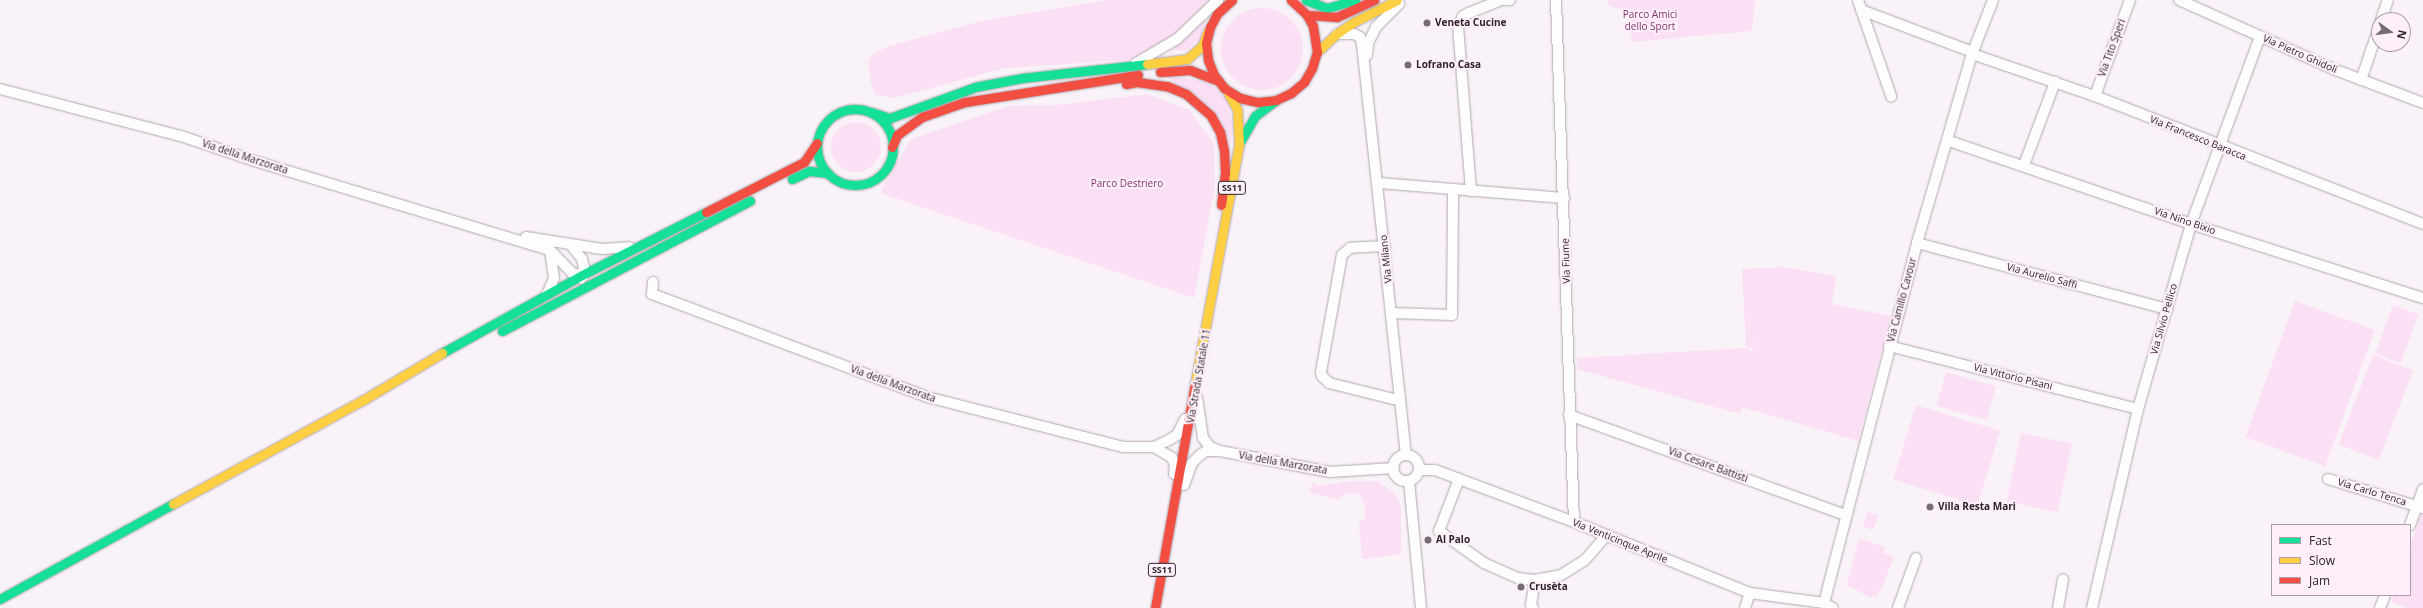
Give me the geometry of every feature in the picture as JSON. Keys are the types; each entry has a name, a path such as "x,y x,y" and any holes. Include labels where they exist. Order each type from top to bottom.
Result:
{"main road":[{"path":"0,599 363,400 423,364 582,275 804,162 817,143 822,127 835,114 853,109 871,112 890,118 975,87 1022,78 1187,59 1202,46 1216,14 1232,0"},
{"path":"1210,27 1206,43 1208,60 1219,81 1226,89 1240,98 1258,102 1276,100 1291,93 1304,82 1312,68 1317,52 1316,39 1307,15 1291,0"},
{"path":"1306,0 1327,8 1355,0"},
{"path":"1307,15 1337,17 1374,0"},
{"path":"1317,52 1336,34 1397,0"},
{"path":"817,143 819,159 834,179 851,184 869,182 883,171 891,156 892,147 897,135 922,117 965,102 1017,92 1166,71 1190,70 1219,81"},
{"path":"1017,92 1052,93 1137,82 1167,86 1186,94 1211,116 1220,132 1225,173 1221,206 1224,233"},
{"name":"Via Strada Statale 11","path":"1155,608 1196,390 1239,144 1237,109 1226,89"},
{"name":"Via Strada Statale 11","path":"1239,144 1255,116 1276,100"},
{"path":"871,112 889,130 892,147"},
{"path":"363,400 510,327 801,174 810,171 828,173"}],"street":[{"path":"1131,66 1177,38 1218,0"},
{"path":"1365,63 1368,43 1376,27 1404,0"},
{"path":"1471,191 1458,26 1463,16 1501,0 1510,0"},
{"name":"Via Fiume","path":"1556,0 1564,198 1569,415 1574,522"},
{"name":"Via Camillo Cavour","path":"1824,604 1889,346 1917,243 1949,141 1972,53 1993,0"},
{"name":"Via Tito Speri","path":"2095,96 2130,0"},
{"name":"Via Pietro Ghidoli","path":"2179,0 2361,80 2423,103"},
{"path":"2384,12 2388,0"},
{"path":"1859,5 1891,96"},
{"name":"Via Francesco Baracca","path":"1859,5 1972,53 2095,96 2218,146 2423,224"},
{"path":"1336,34 1347,33 1360,37 1365,63"},
{"name":"Via Silvio Pellico","path":"2092,608 2138,409 2191,224 2218,146 2260,36"},
{"path":"2361,80 2371,51"},
{"name":"Via Milano","path":"1365,63 1406,454"},
{"path":"2024,165 2055,82"},
{"name":"Via della Marzorata","path":"0,89 181,136 258,162 489,231"},
{"name":"Via Nino Bixio","path":"1949,141 2024,165 2191,224 2423,298"},
{"path":"1378,183 1564,198"},
{"path":"1392,313 1452,315 1453,189"},
{"path":"489,231 571,245 620,249 645,243"},
{"path":"489,231 550,250 572,273 595,276 661,243 676,240"},
{"name":"Via Aurelio Saffi","path":"1917,243 2167,309"},
{"path":"510,327 522,316 574,288 582,275 582,259 571,245"},
{"path":"1384,246 1350,248 1342,255 1321,372 1322,376 1329,383 1393,399 1400,398"},
{"path":"545,296 554,278 550,250"},
{"name":"Via della Marzorata","path":"653,282 652,294 927,397 1123,447 1154,447 1177,435 1196,390"},
{"name":"Via Vittorio Pisani","path":"1889,346 2138,409"},
{"name":"Via della Marzorata","path":"1196,390 1203,438 1210,447 1220,451"},
{"name":"Via Cesare Battisti","path":"1569,415 1846,515"},
{"path":"1154,447 1172,458 1175,465 1169,531"},
{"name":"Via della Marzorata","path":"1169,531 1192,463 1206,451 1220,451 1330,472 1394,468"},
{"path":"1406,454 1416,459 1419,470 1414,478 1409,481 1397,477 1394,468 1397,459 1406,454"},
{"name":"Via Venticinque Aprile","path":"1419,470 1435,470 1574,522 1750,593 1824,604 1833,608"},
{"path":"1459,479 1439,531 1484,563 1518,578 1535,580 1561,575 1596,550 1607,535"},
{"name":"Via Carlo Tenca","path":"2328,479 2420,507"},
{"path":"1409,481 1421,608"},
{"path":"2411,524 2420,507 2423,489"},
{"path":"1898,608 1916,558"},
{"path":"2058,608 2063,579"},
{"path":"1533,608 1531,605 1535,580"},
{"path":"1745,608 1750,593"},
{"path":"2380,608 2385,596"}],"green space":[{"path":"1108,0 1213,0 1180,32 1143,54 1127,60 1005,68 894,98 876,95 871,84 868,63 871,56 886,47 985,20"},
{"name":"Parco Amici dello Sport","path":"1607,0 1755,0 1752,31 1632,42 1628,12 1608,5"},
{"path":"1254,8 1270,8 1285,15 1296,26 1303,41 1303,57 1300,65 1291,78 1278,87 1270,90 1254,90 1239,83 1228,72 1221,57 1221,41 1228,26 1239,15"},
{"path":"1206,18 1202,36 1187,50 1171,51"},
{"path":"1165,76 1199,80 1211,84 1227,99 1233,127 1230,149 1183,88"},
{"name":"Parco Destriero","path":"1148,94 1189,110 1214,144 1215,186 1194,298 880,193 911,139 1008,106 1056,105"},
{"path":"851,122 861,122 874,129 881,142 881,152 874,165 861,172 851,172 842,168 835,161 831,152 831,142 835,133 842,126"},
{"path":"1784,267 1836,276 1832,304 1891,316 1858,441 1742,407 1740,414 1577,369 1577,358 1745,348 1752,351 1759,318 1752,348 1746,347 1742,269"},
{"path":"2295,301 2375,330 2325,466 2245,437"},
{"path":"2393,305 2418,314 2401,363 2375,354"},
{"path":"2373,355 2413,370 2379,460 2339,445"},
{"path":"1946,372 1996,386 1986,420 1936,406"},
{"path":"1916,405 2000,431 1977,505 1893,480"},
{"path":"2021,433 2072,444 2057,512 2006,501"},
{"path":"1353,481 1377,481 1395,494 1401,506 1401,554 1362,559 1359,522 1364,519 1366,510 1361,496 1356,493 1345,494 1338,500 1309,492 1313,483 1319,486"},
{"path":"1867,512 1879,515 1873,530 1863,527"},
{"path":"2423,515 2423,608 2407,608 2392,602 2394,596 2411,596 2411,545 2420,516"},
{"path":"1859,538 1885,547 1884,553 1894,557 1877,597 1872,596 1871,598 1847,585"}],"traffic: fast":[{"path":"1306,0 1327,8 1355,0"},
{"path":"871,112 890,118 975,87 1022,78 1147,64"},
{"path":"1240,142 1255,116 1276,100"},
{"path":"855,109 869,112 882,120 890,133 893,147 890,161 882,174 869,182 855,185 841,182 828,174 820,161 817,147 820,133 828,120 841,112 855,109"},
{"path":"792,179 809,171 828,173"},
{"path":"502,331 750,201"},
{"path":"442,353 582,275 706,212"},
{"path":"0,599 173,504"}],"traffic: slow":[{"path":"1317,52 1336,34 1354,22 1397,0"},
{"path":"1147,64 1187,59 1202,46 1208,31"},
{"path":"1195,384 1239,144 1237,109 1226,89"},
{"path":"173,504 363,400 442,353"}],"traffic: jam":[{"path":"1232,0 1217,14 1210,27 1206,43 1208,60 1214,75 1224,88 1240,98 1258,102 1276,100 1291,93 1304,82 1312,68 1317,52 1313,26 1307,15 1291,0"},
{"path":"1307,15 1337,17 1374,0"},
{"path":"1160,72 1190,70 1219,81"},
{"path":"892,147 897,135 922,117 965,102 1138,75"},
{"path":"1126,84 1137,82 1167,86 1186,94 1211,116 1220,132 1224,151 1225,173 1221,205"},
{"path":"706,212 804,162 817,143"},
{"path":"1155,608 1195,384"}],"place":[{"name":"Veneta Cucine","path":"1427,23"},
{"name":"Lofrano Casa","path":"1408,65"},
{"name":"Villa Resta Mari","path":"1930,507"},
{"name":"Al Palo","path":"1428,540"},
{"name":"Crusèta","path":"1521,587"}]}
